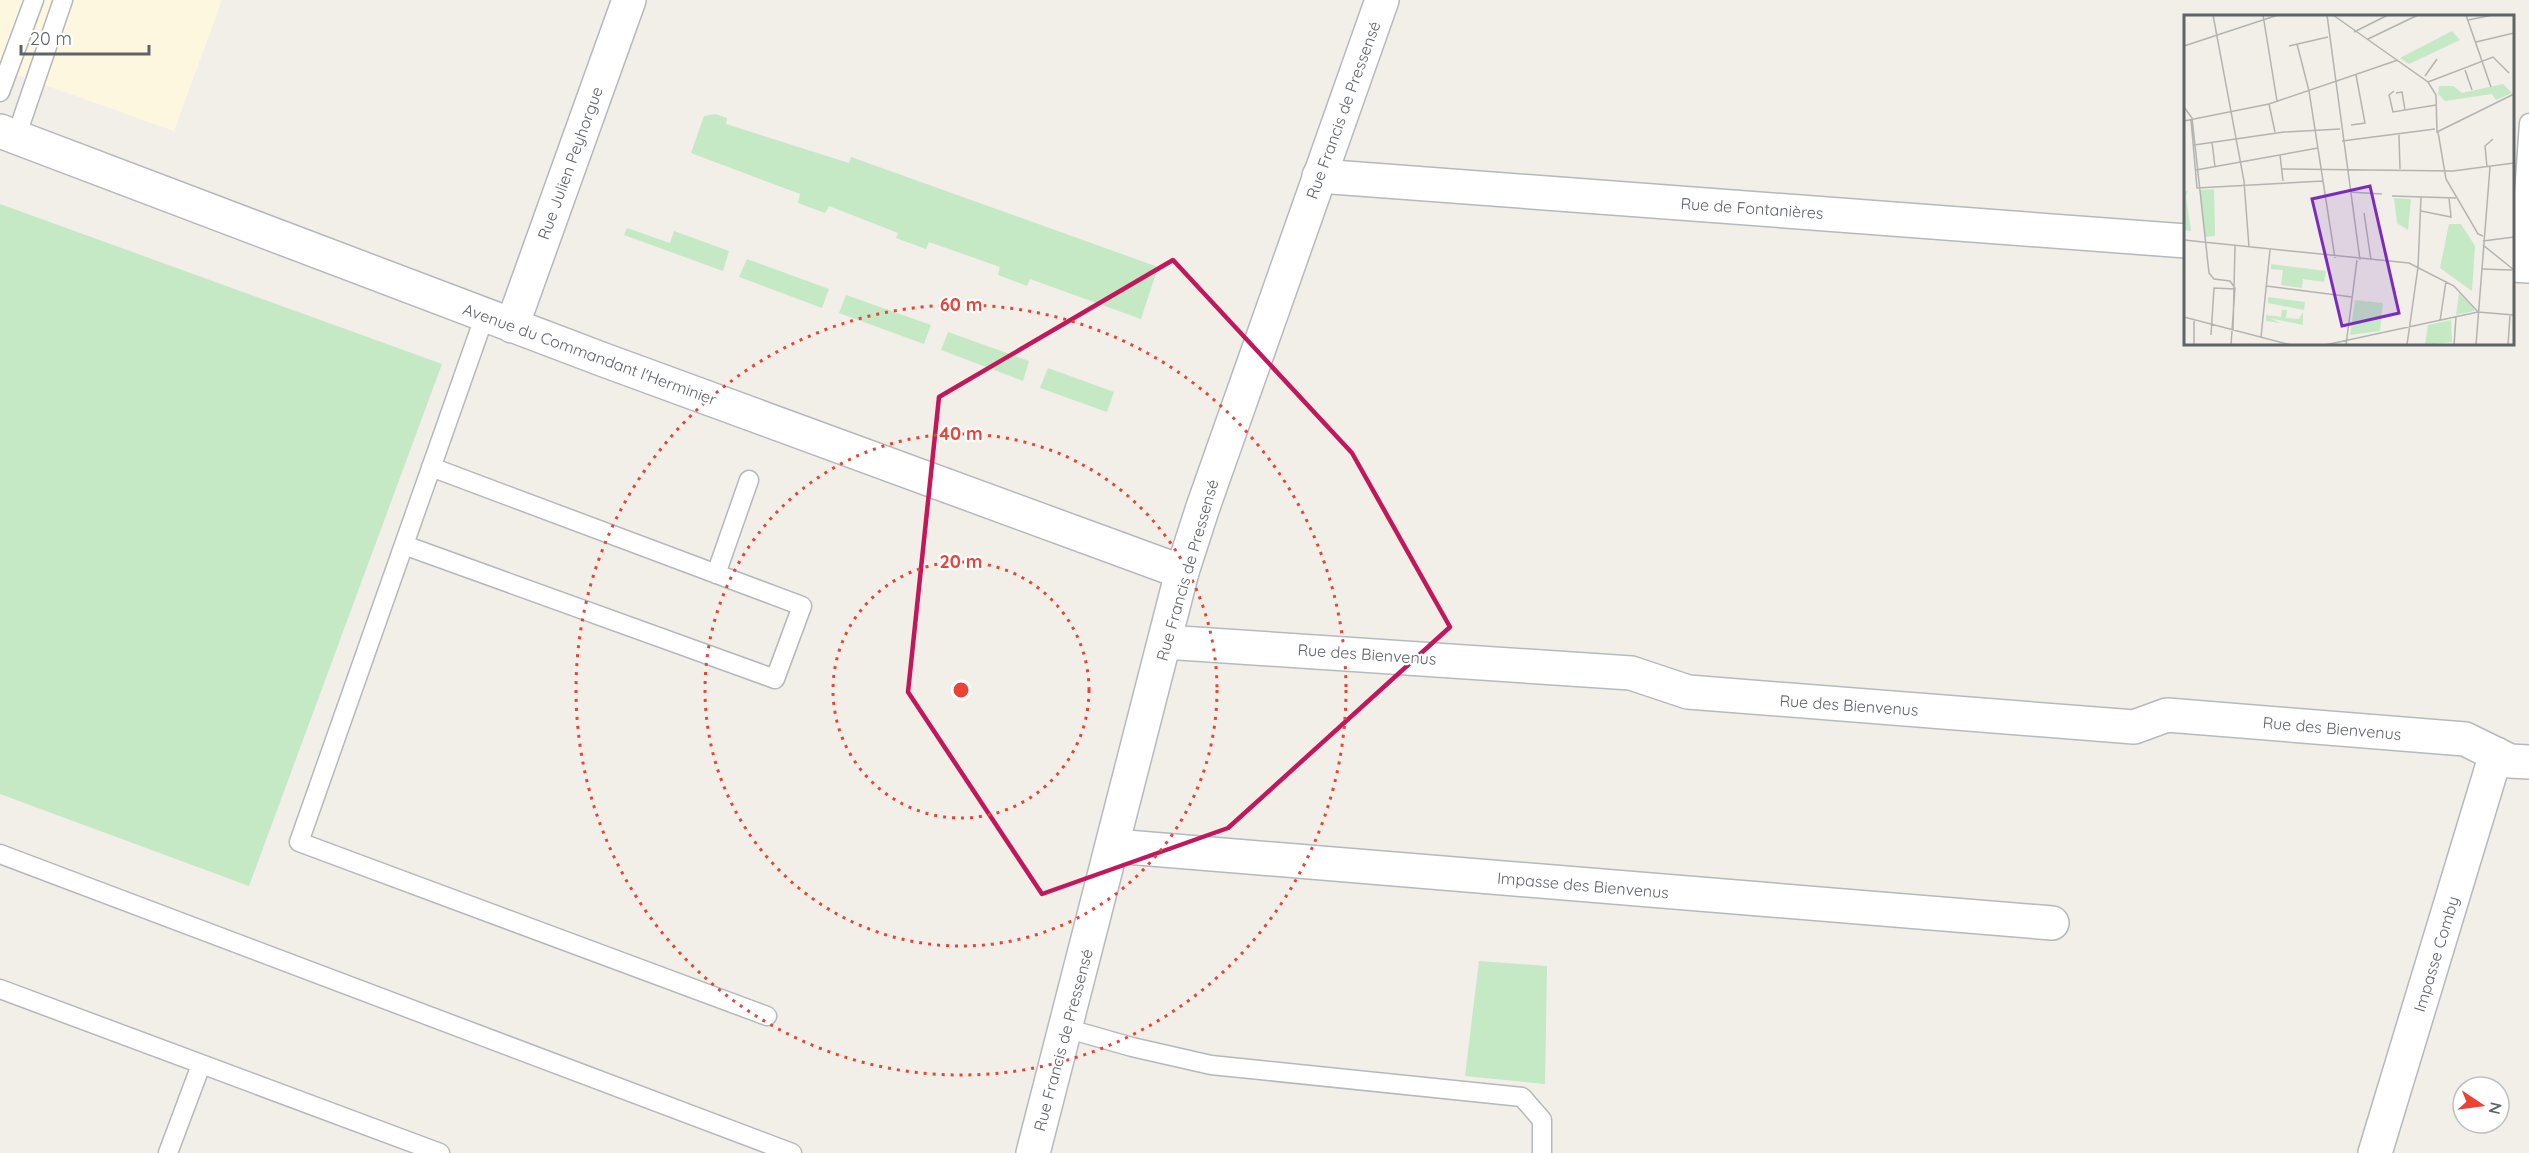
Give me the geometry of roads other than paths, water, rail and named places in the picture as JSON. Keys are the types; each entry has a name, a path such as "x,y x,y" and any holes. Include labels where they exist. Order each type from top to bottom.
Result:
{"street":[{"name":"Rue Julien Peyhorgue","path":"499,320 629,0"},
{"name":"Rue Francis de Pressensé","path":"1033,1153 1114,846 1182,572 1319,176 1383,0"},
{"name":"Avenue du Commandant l'Herminier","path":"8,134 499,320 1182,572"},
{"name":"Rue de Fontanières","path":"1319,176 2184,241"},
{"name":"Rue des Bienvenus","path":"1165,642 1631,673 1688,692 2134,727 2167,715 2465,739 2510,761 2529,762"},
{"name":"Impasse Comby","path":"2375,1153 2496,754"},
{"name":"Impasse des Bienvenus","path":"1114,846 2052,923"}],"lane":[{"path":"0,92 34,0"},
{"path":"8,134 63,0"},
{"path":"2520,266 2529,123"},
{"path":"499,320 431,467 299,842 767,1016"},
{"path":"404,545 775,680 802,606 431,467"},
{"path":"716,574 749,480"},
{"path":"0,854 792,1153"},
{"path":"0,989 438,1153"},
{"path":"1065,1028 1132,1047 1211,1065 1522,1097 1542,1120 1542,1153"},
{"path":"168,1153 201,1065"}]}
